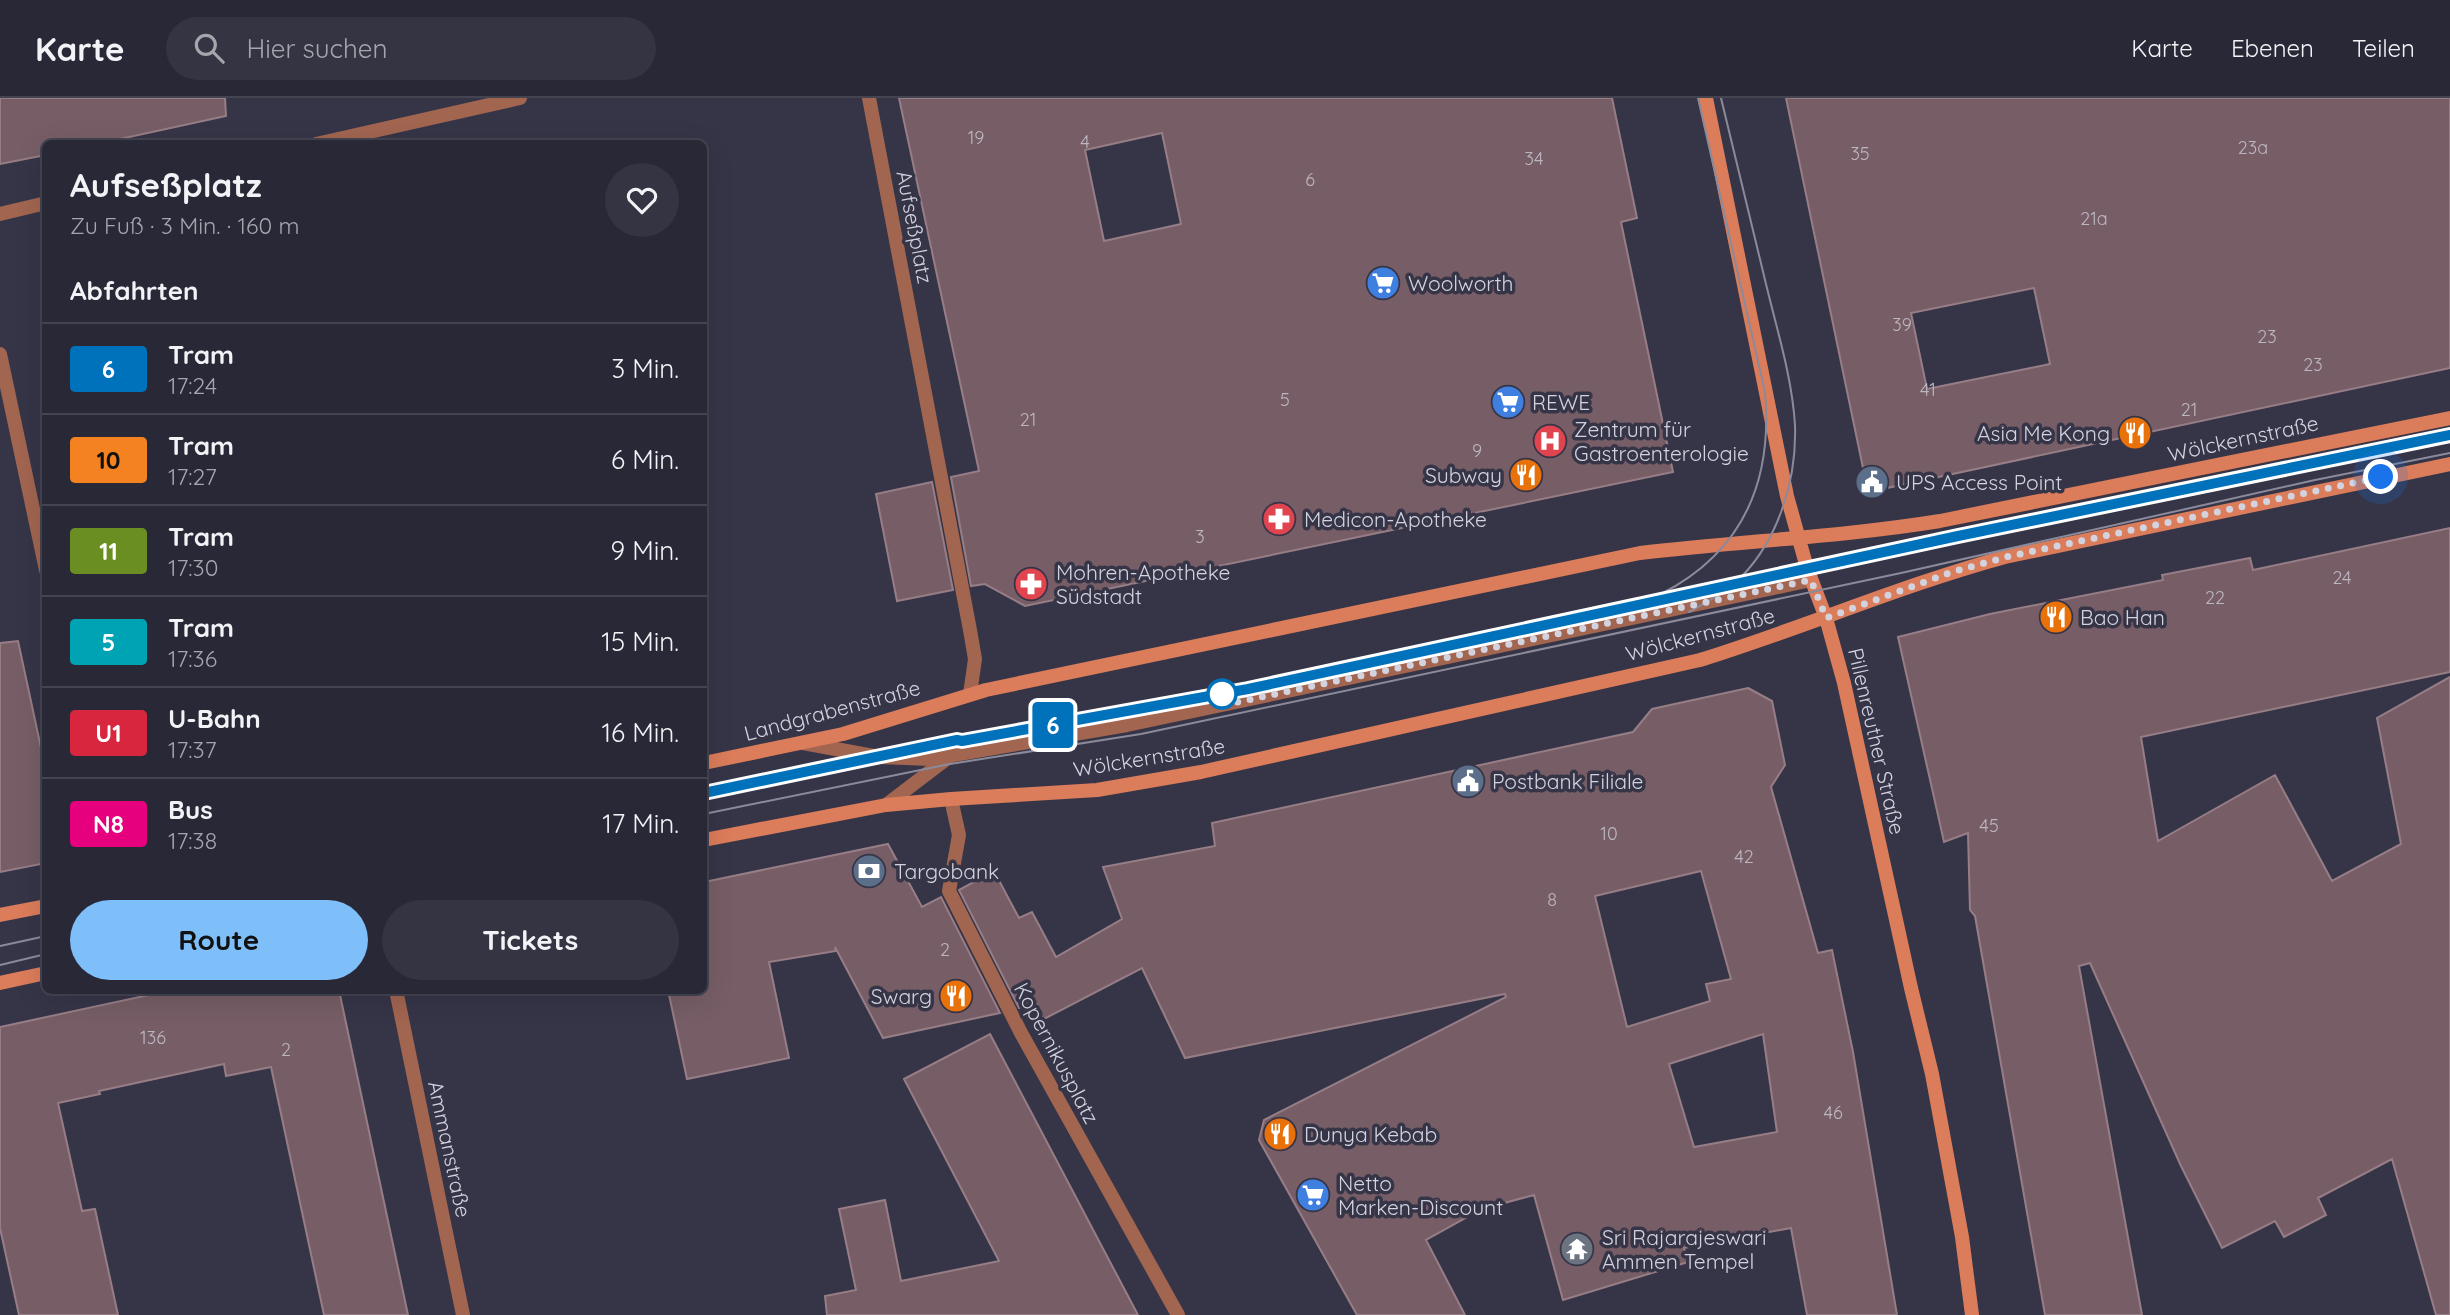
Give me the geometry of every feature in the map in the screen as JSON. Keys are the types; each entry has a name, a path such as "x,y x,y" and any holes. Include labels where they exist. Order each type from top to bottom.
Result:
{"main road":[{"name":"Pillenreuther Straße","path":"1706,98 1787,496 1847,694 1911,988 1933,1074 1962,1237 1972,1315"},
{"name":"Wölckernstraße","path":"971,694 1640,553 1889,529 1940,521 2450,418"},
{"name":"Wölckernstraße","path":"951,799 1097,790 1201,772 1700,660 1952,572 2006,557 2450,464"},
{"name":"Landgrabenstraße","path":"707,762 803,743 869,726 971,694"},
{"path":"707,839 886,805 951,799"},
{"path":"0,915 42,907"},
{"path":"0,983 42,974"}],"street":[{"path":"334,140 517,98"},
{"name":"Aufseßplatz","path":"869,98 975,659 971,694"},
{"path":"0,214 42,205"},
{"path":"0,354 42,551"},
{"path":"803,743 879,757 931,759 1127,725 1811,580"},
{"path":"886,805 953,754"},
{"name":"Kopernikusplatz","path":"951,799 958,835 949,891 1021,1034 1178,1315"},
{"name":"Ammanstraße","path":"397,994 463,1315"}],"building":[{"path":"0,98 225,98 226,116 115,140 42,140 42,156 0,164"},
{"path":"899,98 1612,98 1637,218 1621,222 1673,472 1025,606 985,584 971,586 951,477 979,471","holes":["1162,133 1181,224 1104,241 1085,150"]},
{"path":"1786,98 2450,98 2450,368 1868,492","holes":["2034,288 2050,364 1927,389 1911,313"]},
{"path":"932,482 953,590 897,601 876,494"},
{"path":"2450,528 2450,672 2141,737 2158,841 2275,775 2332,881 2401,844 2377,718 2450,677 2450,1315 2436,1315 2392,1159 2318,1198 2326,1215 2284,1237 2275,1221 2222,1248 2181,1166 2090,963 2079,966 2142,1315 2045,1315 1975,916 1970,910 1968,833 1944,842 1898,637 1990,614 2163,580 2162,575 2250,558 2253,570"},
{"path":"18,641 42,752 42,864 0,872 0,643"},
{"path":"1748,688 1772,701 1785,765 1771,787 1818,953 1832,950 1853,1052 1897,1315 1807,1315 1791,1228 1684,1248 1688,1262 1563,1300 1534,1195 1482,1209 1426,1240 1465,1315 1357,1315 1259,1140 1264,1120 1506,997 1505,994 1185,1058 1142,968 1042,1020 1037,1005 1019,1008 959,890 994,871 1019,918 1032,912 1056,957 1122,919 1103,867 1215,846 1212,823 1633,732 1652,709","holes":["1701,871 1731,979 1706,984 1710,1001 1627,1027 1595,896","1763,1034 1777,1132 1694,1147 1669,1064"]},
{"path":"888,844 922,907 941,897 1000,1013 883,1038 835,947 836,951 769,962 789,1058 687,1079 669,994 707,994 707,881"},
{"path":"153,994 340,994 408,1315 324,1315 271,1067 226,1076 224,1064 99,1091 100,1094 58,1103 82,1211 95,1209 118,1315 19,1315 0,1228 0,1027"},
{"path":"990,1034 1138,1315 827,1315 825,1296 856,1290 839,1209 885,1200 901,1281 999,1261 904,1079"}],"tram line":[{"path":"1661,594 1689,577 1713,557 1732,535 1747,511 1764,456 1765,392 1698,98"},
{"path":"1689,612 1734,584 1762,551 1773,532 1788,490 1795,447 1795,425 1787,371 1721,98"},
{"path":"707,792 957,740 1248,689 1958,536 2450,435"},
{"name":"6","path":"707,792 957,740 1248,689 1734,583 2450,435"},
{"path":"707,813 950,764 1141,734 2450,453"},
{"path":"0,946 42,937"},
{"path":"0,965 42,955"}],"place":[{"name":"Woolworth","path":"1383,283"},
{"name":"REWE","path":"1508,402"},
{"name":"Asia Me Kong","path":"2135,433"},
{"name":"Zentrum für Gastroenterologie","path":"1550,441"},
{"name":"Subway","path":"1526,475"},
{"name":"UPS Access Point","path":"1872,482"},
{"name":"Medicon-Apotheke","path":"1279,519"},
{"name":"Mohren-Apotheke Südstadt","path":"1031,584"},
{"name":"Bao Han","path":"2056,617"},
{"name":"Postbank Filiale","path":"1468,781"},
{"name":"Targobank","path":"869,871"},
{"name":"Swarg","path":"956,996"},
{"name":"Dunya Kebab","path":"1280,1134"},
{"name":"Netto Marken-Discount","path":"1313,1195"},
{"name":"Sri Rajarajeswari Ammen Tempel","path":"1577,1249"}],"route":[{"path":"1222,694 1224,705 1811,580 1826,618 1952,572 2006,557 2381,477"}]}
